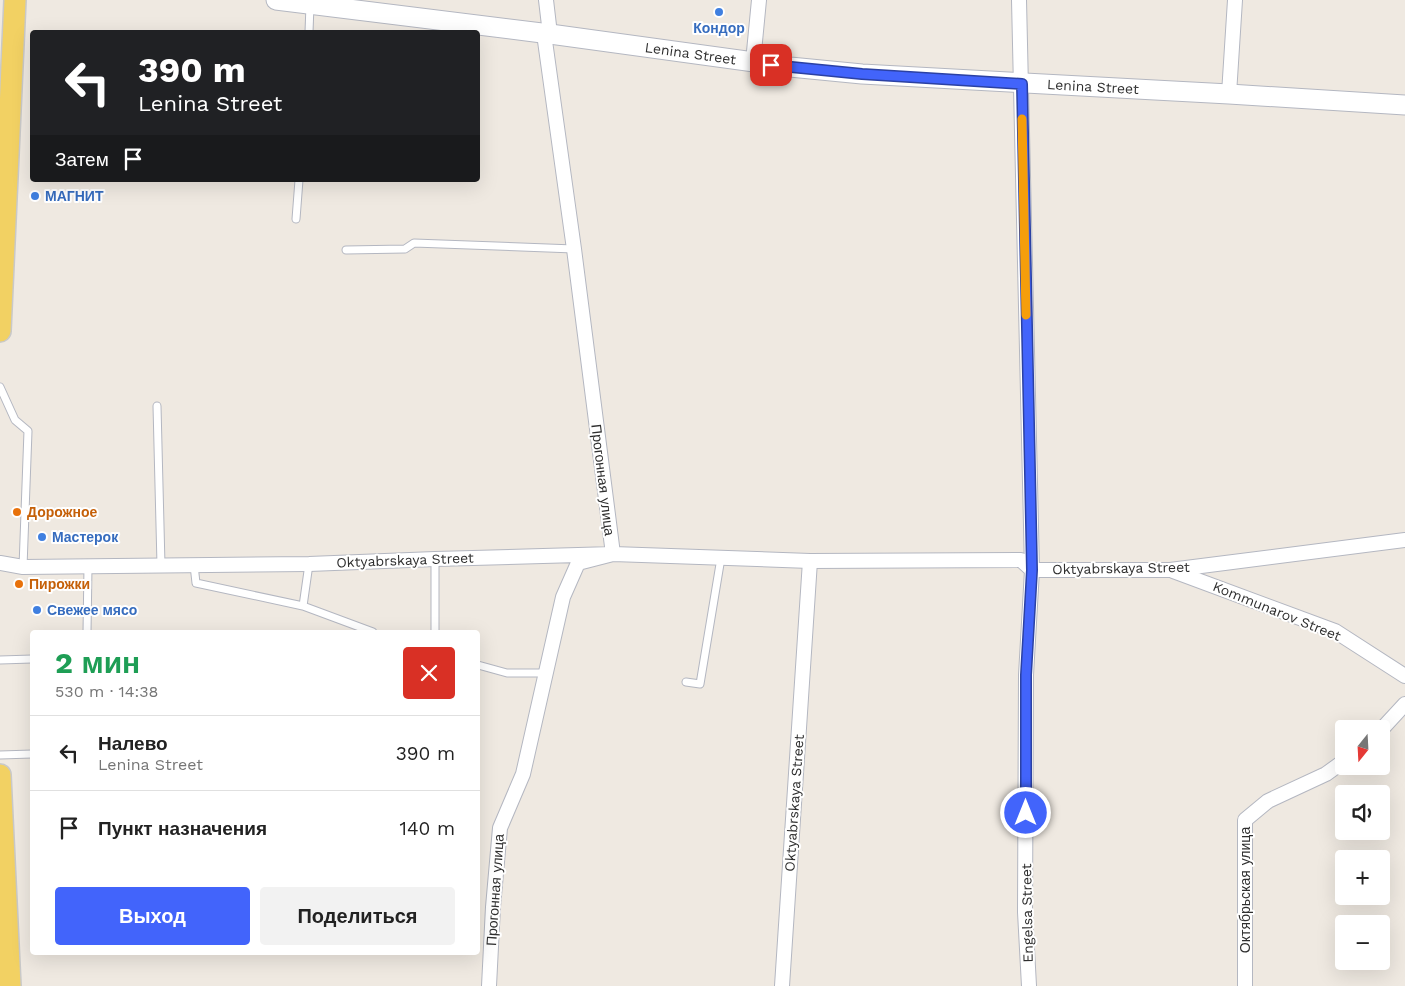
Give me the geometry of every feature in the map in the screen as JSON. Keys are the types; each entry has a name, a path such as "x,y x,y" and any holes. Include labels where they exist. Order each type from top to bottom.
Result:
{"main road":[{"path":"0,331 15,0"},
{"path":"0,775 3,891 10,986"}],"street":[{"name":"Lenina Street","path":"276,0 550,34 753,62 862,74 1229,94 1405,106"},
{"name":"Прогонная улица","path":"489,986 500,828 523,774 563,597 578,564 613,554 574,249 544,41 550,34 546,0"},
{"path":"753,62 759,0"},
{"name":"Engelsa Street","path":"1019,0 1032,570 1026,675 1025,912 1029,986"},
{"path":"1229,94 1235,0"},
{"name":"Oktyabrskaya Street","path":"0,564 23,567 309,564 613,554 810,560 1021,560 1032,570 1170,570 1405,540"},
{"name":"Oktyabrskaya Street","path":"782,986 810,560"},
{"name":"Kommunarov Street","path":"1170,570 1335,632 1405,676"},
{"path":"1390,720 1405,704"},
{"name":"Октябрьская улица","path":"1245,986 1244,820 1268,801 1326,774 1335,768"}],"lane":[{"path":"308,30 310,4"},
{"path":"296,219 299,182"},
{"path":"346,250 405,249 414,243 574,249"},
{"path":"0,387 14,420 28,431 23,567"},
{"path":"157,406 161,565"},
{"path":"686,682 700,684 721,558"},
{"path":"435,559 435,630"},
{"path":"303,606 309,564"},
{"path":"194,565 196,583 303,606 368,630"},
{"path":"87,630 88,566"},
{"path":"0,660 30,659"},
{"path":"480,665 507,672 546,673"},
{"path":"0,755 30,754"}],"slow traffic":[{"path":"1022,119 1026,315"}],"place":[{"name":"Кондор","path":"719,12"},
{"name":"МАГНИТ","path":"35,196"},
{"name":"Дорожное","path":"17,512"},
{"name":"Мастерок","path":"42,537"},
{"name":"Пирожки","path":"19,584"},
{"name":"Свежее мясо","path":"37,610"}],"route":[{"path":"771,65 862,74 1022,84 1032,570 1026,675 1026,813"}]}
